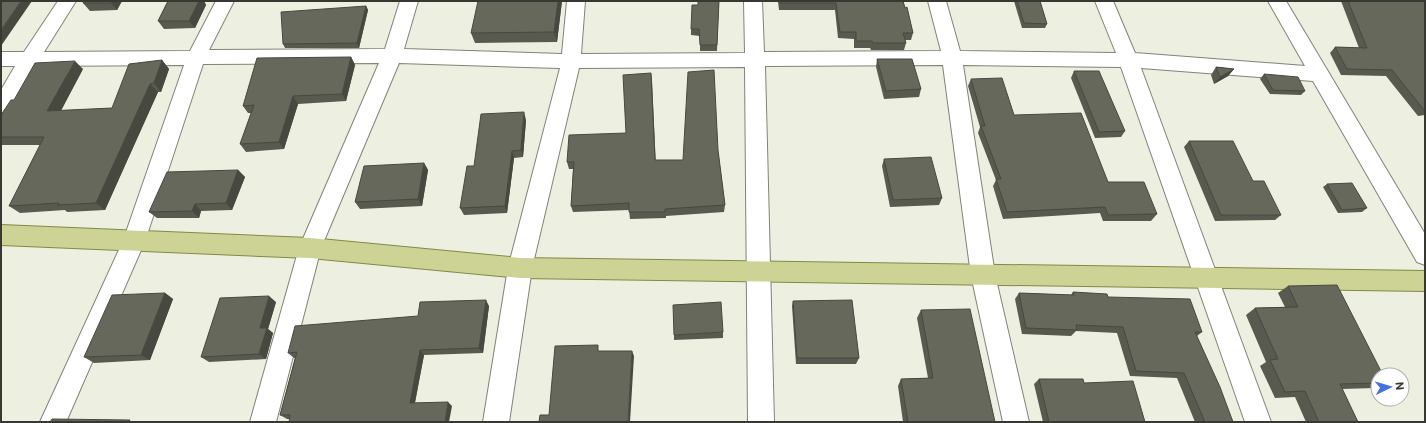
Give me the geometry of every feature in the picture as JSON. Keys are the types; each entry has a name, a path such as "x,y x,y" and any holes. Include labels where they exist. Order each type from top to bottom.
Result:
{"main road":[{"path":"1,235 310,248 520,268 1425,281"}],"street":[{"path":"1,108 29,59 66,1"},
{"path":"53,422 134,241 196,58 225,1"},
{"path":"263,422 310,248 392,56 409,1"},
{"path":"496,422 520,268 571,61 576,1"},
{"path":"753,1 761,422"},
{"path":"937,1 952,58 983,275 1016,422"},
{"path":"1104,1 1128,60 1258,422"},
{"path":"1277,1 1425,255"},
{"path":"1,59 392,56 571,61 952,58 1128,60 1320,74"}],"building":[{"path":"1,1 21,1 1,30"},
{"path":"84,1 112,1 111,3 83,3"},
{"path":"168,1 199,1 189,21 158,21"},
{"path":"478,1 558,1 554,32 471,33"},
{"path":"698,1 719,1 717,45 700,45 699,29 691,29 692,5 698,5"},
{"path":"779,1 903,1 905,8 907,7 913,33 903,33 906,43 873,43 872,41 856,41 856,32 840,32 836,3 779,3"},
{"path":"1017,1 1040,1 1047,24 1024,23"},
{"path":"1348,1 1425,1 1425,110 1392,70 1347,69 1335,47 1367,48"},
{"path":"366,6 357,43 283,44 281,12"},
{"path":"351,57 342,94 293,96 279,142 240,144 254,105 243,106 257,58"},
{"path":"877,59 912,59 921,89 886,91"},
{"path":"162,60 154,83 150,84 96,203 58,205 59,203 9,206 44,137 1,137 1,115 11,100 14,100 35,63 75,61 47,111 112,108 129,64"},
{"path":"1216,67 1234,69 1220,77"},
{"path":"714,70 718,150 725,205 665,209 665,212 629,212 629,203 571,206 574,162 567,162 569,135 626,133 623,75 651,73 655,160 683,160 688,72"},
{"path":"1074,71 1099,71 1125,131 1099,132"},
{"path":"1264,74 1298,77 1305,91 1273,90"},
{"path":"1002,78 1014,115 1081,113 1108,182 1144,182 1157,214 1108,215 1105,207 1007,212 996,179 1001,179 981,126 985,126 971,79"},
{"path":"524,112 521,150 512,151 505,206 460,208 467,166 474,166 481,114"},
{"path":"1189,141 1233,141 1253,181 1264,181 1281,215 1221,215"},
{"path":"931,157 942,198 893,200 884,159"},
{"path":"424,163 418,199 355,202 364,166"},
{"path":"238,170 226,203 195,204 192,211 149,212 167,172"},
{"path":"1352,183 1367,208 1342,210 1327,184"},
{"path":"1337,285 1379,367 1370,367 1370,383 1340,384 1358,422 1319,422 1305,391 1285,392 1270,360 1278,359 1255,308 1298,307 1288,286"},
{"path":"1073,292 1107,294 1108,297 1190,299 1202,332 1195,332 1220,387 1233,422 1205,422 1184,373 1136,371 1123,327 1076,325 1077,330 1026,328 1019,293 1074,295"},
{"path":"165,293 141,355 84,357 112,295"},
{"path":"269,296 260,328 267,328 259,354 201,357 220,298"},
{"path":"486,300 479,348 420,350 410,403 448,402 445,422 289,422 290,415 280,415 297,352 288,353 295,326 418,316 420,302"},
{"path":"852,300 859,358 797,358 793,301"},
{"path":"721,302 723,332 674,335 673,305"},
{"path":"970,309 995,422 908,422 901,379 933,378 921,310"},
{"path":"598,345 598,351 632,351 628,422 539,422 540,415 549,415 555,346"},
{"path":"1039,379 1083,379 1084,383 1133,381 1145,422 1049,422"},
{"path":"52,419 130,420 129,422 50,422"}]}
